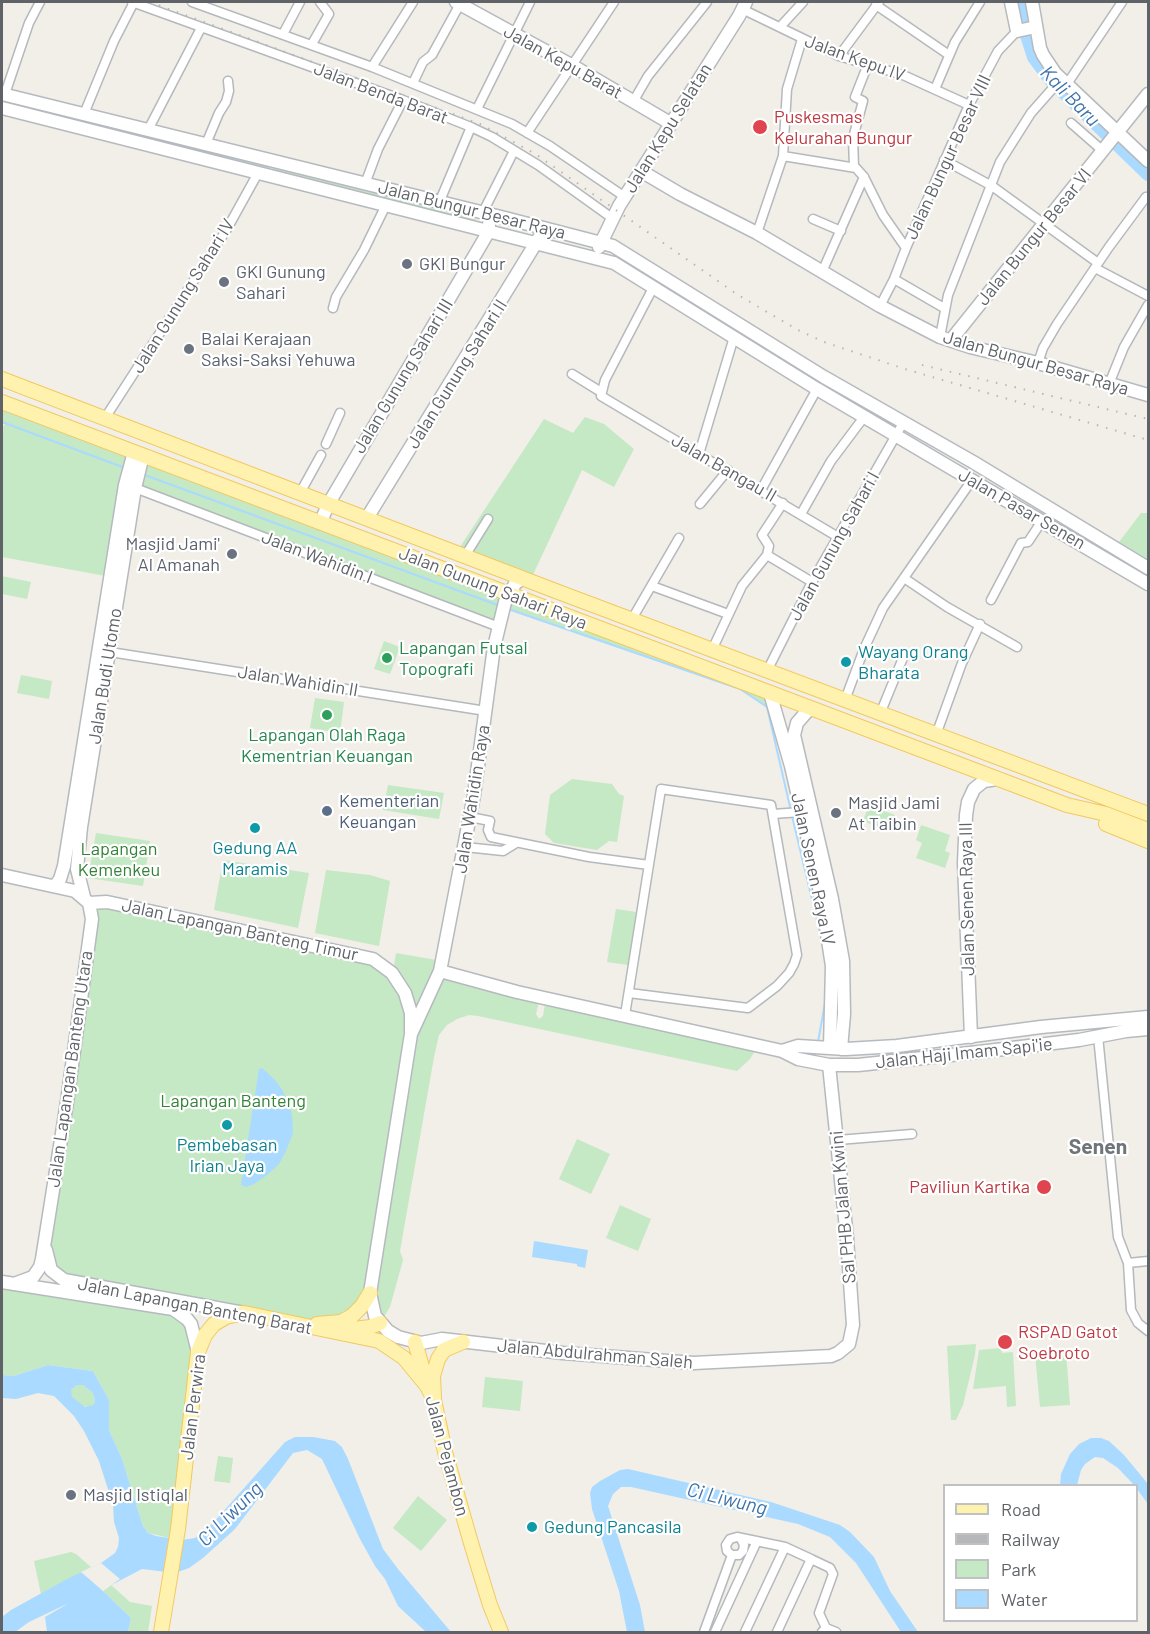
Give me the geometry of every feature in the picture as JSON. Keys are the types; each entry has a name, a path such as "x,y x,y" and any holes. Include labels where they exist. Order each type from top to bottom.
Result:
{"main road":[{"name":"Jalan Gunung Sahari Raya","path":"2,379 880,714 1149,814"},
{"name":"Jalan Gunung Sahari Raya","path":"2,402 138,457 320,523 506,602 770,693 991,776"},
{"path":"991,776 1067,805 1106,814 1149,830"},
{"path":"1067,805 1080,813 1149,841"},
{"path":"300,1323 341,1322 352,1316 370,1293"},
{"name":"Jalan Lapangan Banteng Barat","path":"244,1313 335,1332"},
{"name":"Jalan Perwira","path":"160,1632 178,1529 198,1352 205,1335 214,1324 226,1317 244,1313"},
{"path":"335,1332 370,1327 380,1323"},
{"name":"Jalan Pejambon","path":"335,1332 377,1340 386,1345 404,1358 427,1386 434,1400 445,1452 471,1543 501,1632"},
{"path":"415,1342 427,1386"},
{"path":"434,1400 433,1376 438,1359 444,1350 463,1342"}],"street":[{"path":"3,94 29,23 40,2"},
{"path":"84,114 133,2"},
{"name":"Jalan Benda Barat","path":"133,2 471,127 514,151 612,218"},
{"path":"192,2 214,5 477,110 527,133 625,197"},
{"path":"283,34 300,2"},
{"path":"312,44 329,14 320,2"},
{"path":"372,67 413,2"},
{"path":"477,110 530,2"},
{"path":"527,133 614,2"},
{"path":"633,102 655,68 707,2"},
{"path":"780,27 803,2"},
{"path":"935,89 966,21 980,2"},
{"path":"1011,2 1025,29 1060,83 1110,142"},
{"path":"1025,29 1032,2"},
{"path":"945,338 944,308 1000,162 1032,113 1060,83 1122,2"},
{"path":"413,83 423,62 432,55 458,3"},
{"name":"Jalan Kepu Barat","path":"458,3 573,66 670,123"},
{"path":"839,56 878,3 949,55"},
{"name":"Jalan Kepu IV","path":"744,5 802,39 839,56 886,69 969,105"},
{"name":"Jalan Kepu Selatan","path":"596,257 600,242 612,218 744,5"},
{"path":"148,130 201,28"},
{"name":"Jalan Bungur Besar VIII","path":"880,306 894,279 969,105 998,51 1025,29"},
{"path":"757,233 783,156 785,100 802,39"},
{"path":"854,167 853,138 863,100 855,97 868,64"},
{"path":"206,144 226,102 229,91 228,81"},
{"name":"Jalan Bungur Besar Raya","path":"3,94 600,242 622,251 824,377 903,423"},
{"name":"Jalan Bungur Besar VI","path":"945,338 1044,224 1149,94"},
{"path":"365,184 378,149 403,100"},
{"name":"Jalan Bungur Besar Raya","path":"2,108 614,263 817,389 896,435"},
{"path":"1071,123 1149,161"},
{"path":"439,202 471,127"},
{"path":"493,233 495,225 493,215 514,151"},
{"path":"783,156 854,167 864,177 883,215 906,248"},
{"path":"944,160 992,186 1096,266 1149,296"},
{"name":"Jalan Bungur Besar Raya","path":"641,171 680,194 757,233 880,306 945,338 1149,394"},
{"name":"Jalan Gunung Sahari IV","path":"105,418 227,229 258,173"},
{"path":"822,272 864,177"},
{"path":"1038,363 1043,348 1057,324 1146,197"},
{"path":"333,308 336,297 364,250 386,205"},
{"path":"466,209 486,219 493,233"},
{"path":"813,219 841,231"},
{"name":"Jalan Gunung Sahari II","path":"367,518 537,244 543,228"},
{"name":"Jalan Gunung Sahari III","path":"320,523 329,503 493,233"},
{"path":"894,279 944,308"},
{"path":"572,374 601,392 654,286"},
{"path":"1109,384 1124,347 1149,305"},
{"path":"699,454 734,337"},
{"path":"761,490 817,389"},
{"name":"Jalan Bangau II","path":"601,392 602,398 728,470 838,537"},
{"path":"326,444 340,413"},
{"path":"801,514 831,461 864,417"},
{"name":"Jalan Gunung Sahari I","path":"767,671 812,582 903,423"},
{"name":"Jalan Pasar Senen","path":"903,423 1149,568"},
{"name":"Jalan Pasar Senen","path":"896,435 1149,584"},
{"path":"300,493 321,455"},
{"name":"Jalan Budi Utomo","path":"55,886 60,879 68,845 138,457"},
{"path":"700,504 728,470"},
{"path":"845,700 874,623 972,480"},
{"name":"Jalan Budi Utomo","path":"86,900 77,861 110,652 133,481"},
{"name":"Jalan Wahidin I","path":"133,481 499,627"},
{"path":"1010,502 1018,489"},
{"path":"712,650 747,578 767,555 769,546 762,535 783,503"},
{"path":"465,556 488,519"},
{"path":"991,600 1021,543 1028,542 1042,521"},
{"path":"632,619 679,538"},
{"path":"767,555 812,582"},
{"path":"506,602 522,578"},
{"path":"904,578 947,607 1017,647"},
{"path":"652,586 728,614"},
{"name":"Jalan Wahidin Raya","path":"411,1034 440,971 465,847 499,627 506,602"},
{"path":"936,735 962,663 980,624"},
{"name":"Jalan Wahidin II","path":"110,652 486,711"},
{"path":"880,714 904,653"},
{"name":"Jalan Senen Raya IV","path":"770,693 798,776 827,900 838,961 844,1014 836,1048"},
{"name":"Jalan Senen Raya IV","path":"810,708 795,729 801,812 827,900"},
{"name":"Jalan Senen Raya III","path":"971,1037 964,863 966,815 968,802 974,789 991,776"},
{"path":"625,1016 661,789 771,805 797,955 789,973 777,986 747,1008 629,993"},
{"path":"773,814 801,812"},
{"path":"470,817 490,821 488,830 491,837 649,865"},
{"path":"465,847 503,851 516,843"},
{"name":"Jalan Lapangan Banteng Timur","path":"2,875 75,891 86,900 108,902 373,959 392,973 405,993 411,1013 411,1034"},
{"name":"Jalan Lapangan Banteng Utara","path":"8,1283 33,1277 40,1267 45,1243 92,919 86,900"},
{"name":"Jalan Haji Imam Sapi'ie","path":"440,971 494,986 782,1051 798,1059 829,1065 898,1061 1079,1040 1149,1029"},
{"name":"Jalan Haji Imam Sapi'ie","path":"782,1051 798,1046 836,1048 897,1046 1041,1027 1149,1017"},
{"path":"411,1034 370,1293 373,1308 380,1323 398,1337 415,1342"},
{"path":"1098,1036 1118,1237 1128,1263 1131,1311 1138,1323 1149,1331"},
{"path":"897,1046 898,1061"},
{"name":"Sal PHB Jalan Kwini","path":"829,1065 838,1140 853,1326 852,1338 846,1348"},
{"path":"838,1140 912,1134"},
{"name":"Jalan Lapangan Banteng Barat","path":"45,1243 51,1269 64,1280 244,1313"},
{"path":"1128,1263 1149,1260"},
{"name":"Jalan Lapangan Banteng Barat","path":"8,1283 173,1310 180,1313 191,1324 198,1352"},
{"name":"Jalan Abdulrahman Saleh","path":"415,1342 442,1339 583,1355 694,1363 831,1356 846,1348"},
{"path":"741,1539 744,1545 743,1551 739,1555 732,1555 726,1548 733,1537 785,1547 830,1568 833,1574 819,1614 824,1630 836,1632"},
{"path":"712,1632 757,1541"},
{"path":"745,1632 785,1547"},
{"path":"712,1632 732,1555"},
{"path":"777,1632 811,1559"}],"green space":[{"path":"2,99 269,166 268,171 2,105"},
{"path":"274,167 390,195 476,219 475,222 273,173"},
{"path":"732,325 896,425 893,430 729,330"},
{"path":"2,402 37,416 34,422 68,435 70,429 134,452 111,577 2,557 2,428 5,424 2,423"},
{"path":"585,417 604,424 634,449 614,487 582,470 530,581 456,553 544,419 573,433"},
{"path":"143,455 770,693 774,707 767,707 740,689 504,608 499,627 135,488"},
{"path":"1141,513 1148,513 1148,559 1119,542"},
{"path":"2,576 31,582 27,599 2,594"},
{"name":"Lapangan Futsal Topografi","path":"384,641 400,647 390,674 374,669"},
{"path":"21,675 52,681 49,699 17,693"},
{"name":"Lapangan Olah Raga Kementrian Keuangan","path":"315,698 344,702 340,733 310,728"},
{"path":"572,779 612,784 619,794 624,796 617,842 609,841 597,850 554,843 545,834 550,795"},
{"path":"388,785 444,793 439,819 383,810"},
{"path":"869,805 895,815 888,831 863,821"},
{"path":"921,825 950,835 945,851 950,853 945,868 916,858 922,843 916,840"},
{"name":"Lapangan Kemenkeu","path":"96,833 150,841 143,886 88,878"},
{"path":"223,860 309,873 298,928 214,910"},
{"path":"326,870 370,875 390,881 379,946 315,933"},
{"name":"Lapangan Banteng","path":"89,903 373,959 393,972 396,953 442,961 440,971 540,997 536,1014 539,1019 543,1016 546,998 758,1046 750,1059 737,1071 478,1016 469,1015 447,1025 439,1035 434,1057 400,1251 403,1260 390,1307 380,1323 370,1294 352,1316 316,1324 60,1278 47,1253"},
{"path":"616,909 636,912 628,965 607,962"},
{"path":"577,1139 610,1154 591,1194 559,1179"},
{"path":"620,1205 651,1219 638,1251 606,1238"},
{"path":"2,1289 172,1315 184,1322 193,1340 170,1538 148,1533 143,1526 122,1459 109,1430 109,1400 93,1371 48,1365 14,1376 2,1375"},
{"path":"976,1344 963,1405 956,1420 951,1420 947,1346"},
{"path":"1001,1348 1002,1353 1013,1352 1016,1406 1007,1407 1006,1386 973,1389 979,1350"},
{"path":"1066,1351 1070,1405 1040,1407 1035,1354"},
{"path":"485,1377 523,1381 520,1411 482,1407"},
{"path":"77,1385 83,1385 93,1393 95,1401 93,1405 82,1406 71,1397 71,1390"},
{"path":"218,1456 233,1458 230,1483 214,1481"},
{"path":"418,1496 447,1520 421,1551 393,1528"},
{"path":"71,1552 91,1567 41,1594 34,1561"},
{"path":"111,1585 130,1602 152,1606 148,1632 128,1632 131,1618 103,1591"}],"water":[{"path":"262,1068 283,1091 292,1114 293,1133 279,1164 267,1175 246,1187 241,1185 259,1069"},
{"path":"534,1241 588,1250 585,1268 577,1264 532,1257"},
{"name":"Ci Liwung","path":"48,1365 93,1371 109,1400 109,1430 122,1459 143,1526 148,1533 156,1536 182,1540 195,1538 213,1523 285,1442 295,1437 335,1441 342,1447 348,1459 383,1549 451,1632 426,1632 398,1606 385,1579 360,1539 322,1459 307,1450 293,1453 235,1529 189,1568 175,1573 142,1569 102,1590 131,1618 128,1632 47,1632 45,1617 69,1603 29,1622 15,1632 2,1632 2,1617 69,1578 101,1563 115,1553 119,1538 114,1522 113,1505 99,1461 84,1431 74,1416 54,1396 38,1393 16,1399 2,1398 2,1375 14,1376","holes":["77,1385 83,1385 93,1393 95,1401 93,1405 85,1407 72,1397 71,1390"]},
{"path":"1091,1438 1109,1441 1148,1484 1148,1504 1138,1490 1138,1484 1133,1484 1118,1468 1103,1458 1095,1457 1085,1464 1077,1484 1060,1484 1061,1474 1070,1454 1079,1444"},
{"name":"Ci Liwung","path":"628,1469 771,1502 840,1525 874,1557 890,1591 918,1632 901,1632 856,1563 830,1537 798,1524 631,1487 621,1487 613,1494 608,1506 640,1605 645,1632 627,1632 619,1591 592,1509 590,1493 592,1487 600,1481 620,1470"}],"pier":[{"path":"101,1563 120,1579 103,1591 81,1572"}],"waterway":[{"name":"Kali Baru","path":"1021,2 1026,32 1034,57 1051,80 1148,174"},
{"path":"2,422 125,468"},
{"path":"142,474 500,606"},
{"path":"508,609 740,689 767,707 791,811"},
{"path":"792,816 823,945"},
{"path":"818,1042 825,1003"}],"railway":[{"path":"150,2 480,124 534,153 738,295 798,330 824,342 905,369 1148,440"},
{"path":"922,365 1148,419"}],"place":[{"name":"Puskesmas Kelurahan Bungur","path":"760,127"},
{"name":"GKI Bungur","path":"407,264"},
{"name":"GKI Gunung Sahari","path":"224,282"},
{"name":"Balai Kerajaan Saksi-Saksi Yehuwa","path":"189,349"},
{"name":"Masjid Jami' Al Amanah","path":"232,554"},
{"name":"Lapangan Futsal Topografi","path":"387,658"},
{"name":"Wayang Orang Bharata","path":"846,662"},
{"name":"Lapangan Olah Raga Kementrian Keuangan","path":"327,715"},
{"name":"Kementerian Keuangan","path":"327,811"},
{"name":"Masjid Jami At Taibin","path":"836,813"},
{"name":"Gedung AA Maramis","path":"255,828"},
{"name":"Pembebasan Irian Jaya","path":"227,1125"},
{"name":"Paviliun Kartika","path":"1044,1187"},
{"name":"RSPAD Gatot Soebroto","path":"1005,1342"},
{"name":"Masjid Istiqlal","path":"71,1495"},
{"name":"Gedung Pancasila","path":"532,1527"}],"district":[{"name":"Senen","path":"1098,1147"}]}
